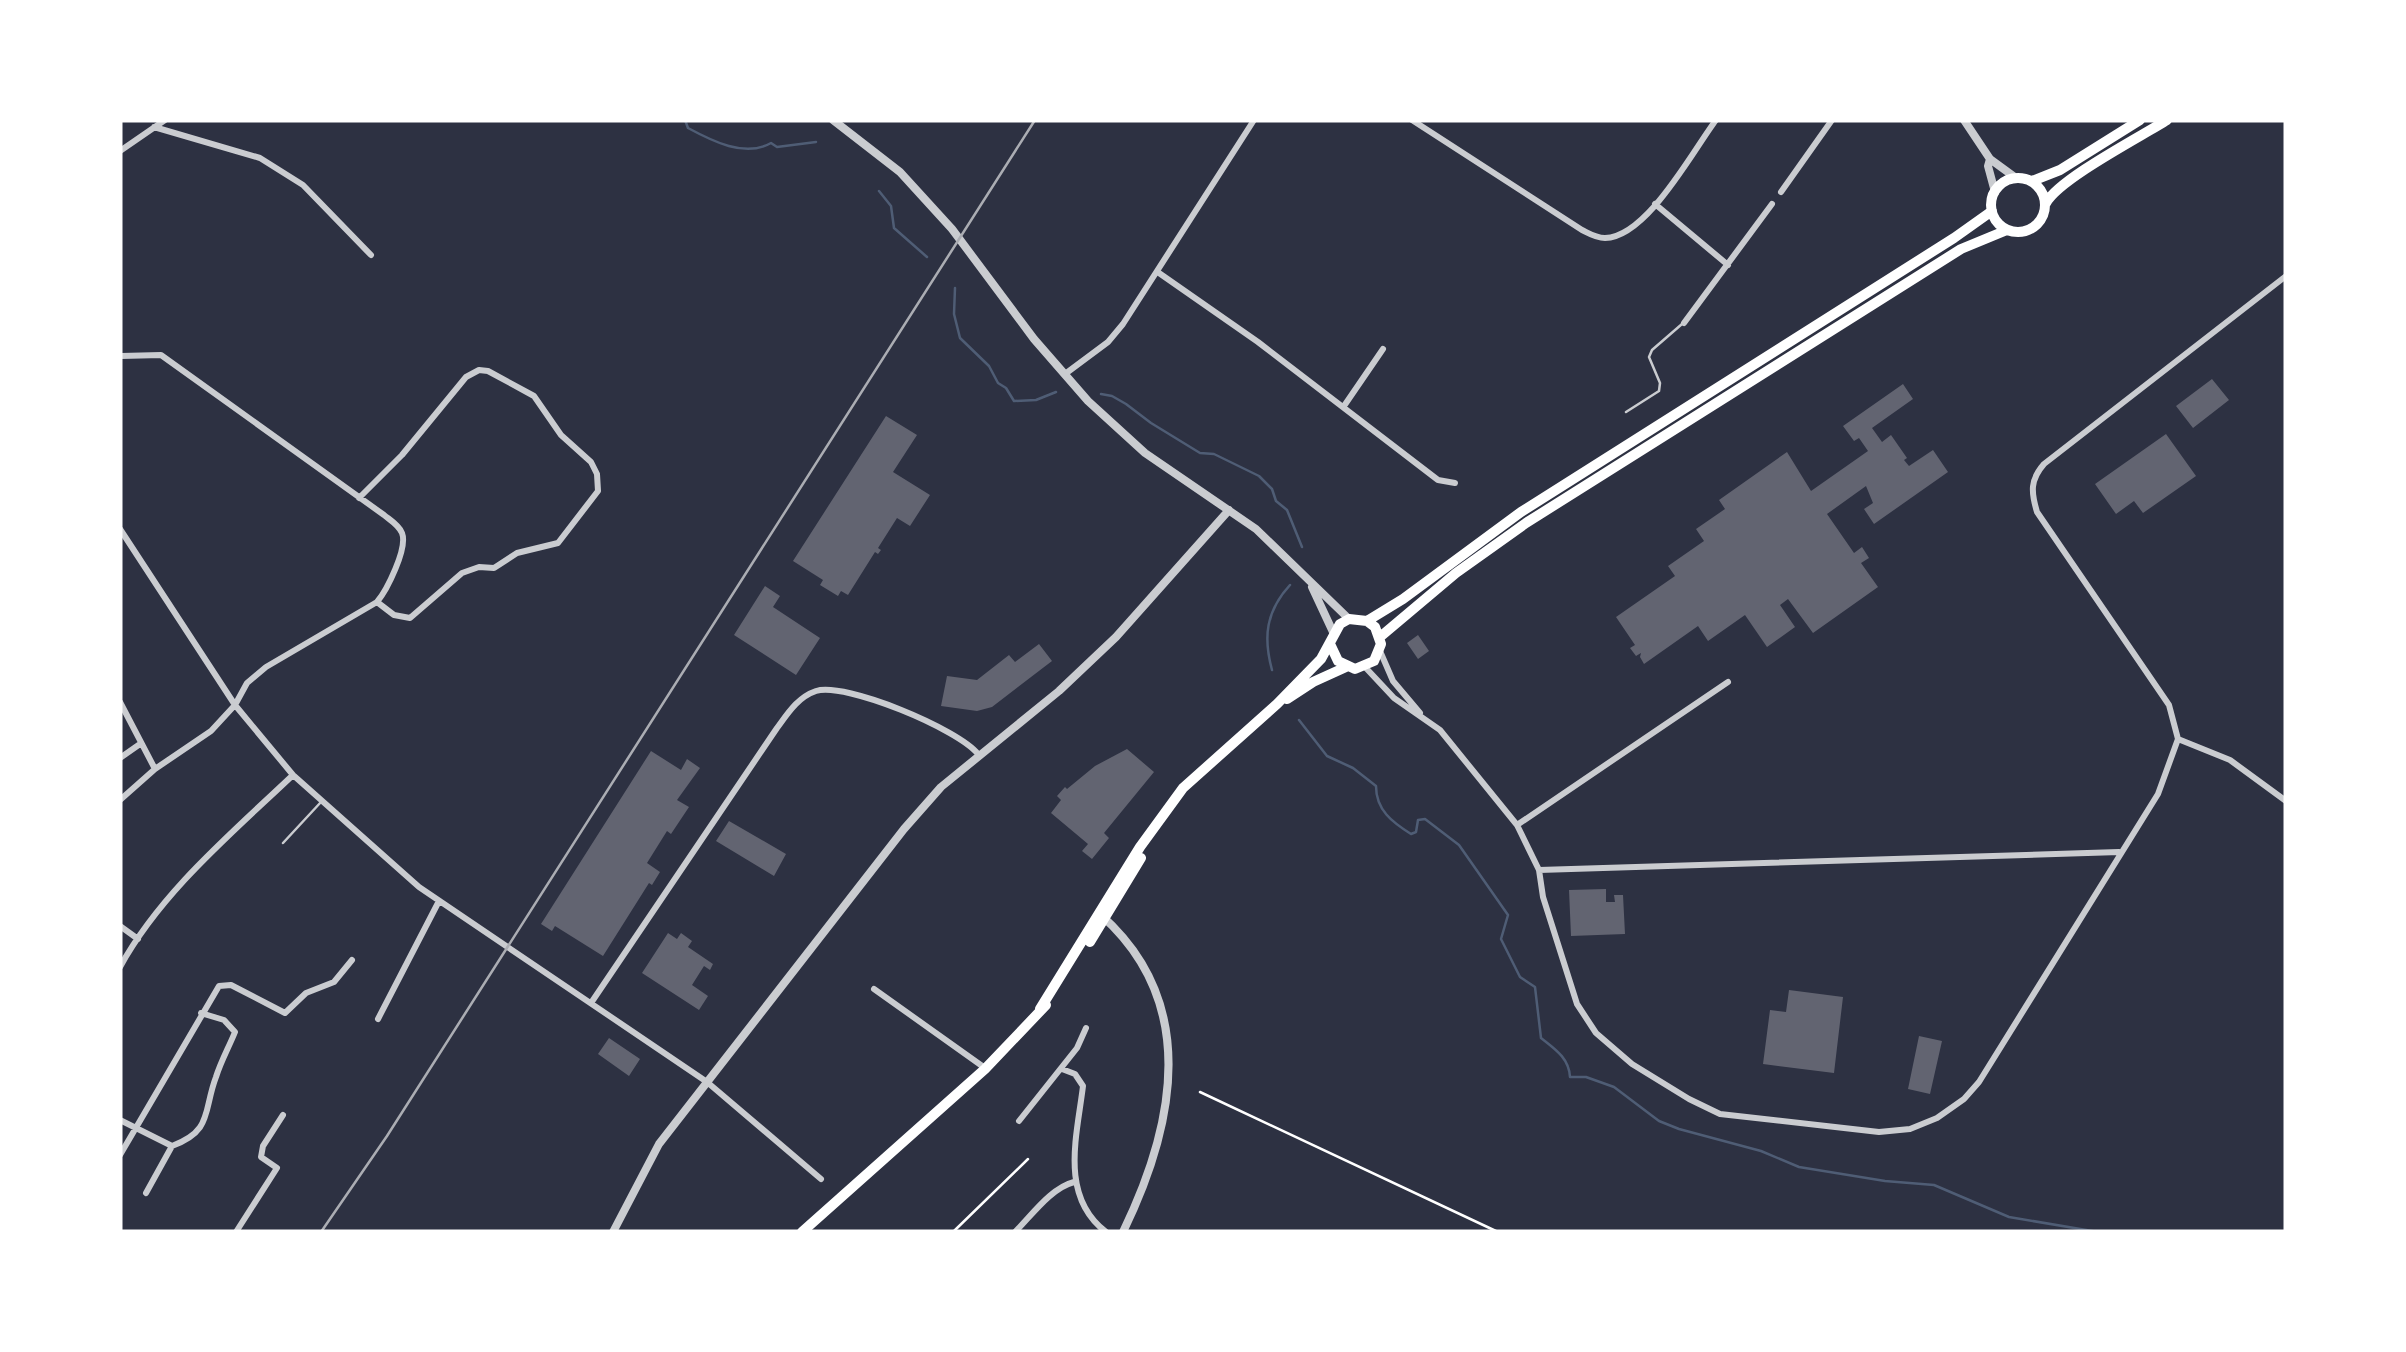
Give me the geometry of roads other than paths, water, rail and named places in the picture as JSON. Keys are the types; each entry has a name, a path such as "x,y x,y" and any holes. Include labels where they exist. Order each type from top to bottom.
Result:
{"main road":[{"path":"2007,230 1996,222 1992,211 1994,192 2003,182 2016,178 2032,181 2060,170 2140,120"},
{"path":"1380,637 1456,573 1526,523 1961,249 2007,230 2029,230 2038,224 2050,196 2167,120"},
{"path":"2032,181 2046,203"},
{"path":"802,1232 986,1069 1040,1009 1160,818 1183,788 1278,704 1321,659 1332,638 1349,619 1367,620 1403,599 1522,512 1992,211"},
{"path":"1278,704 1346,667 1365,667 1374,661 1380,651 1380,637 1367,620"},
{"path":"1332,638 1338,661 1346,667"}],"street":[{"path":"120,151 165,120"},
{"path":"833,120 900,172 952,229 1034,339 1088,401 1146,454 1268,540 1349,619"},
{"path":"1065,374 1108,342 1158,273 1254,120"},
{"path":"1412,120 1594,236 1606,238 1626,231 1648,216 1716,120"},
{"path":"1781,192 1832,120"},
{"path":"1964,120 1990,159 2016,178"},
{"path":"154,127 260,158 302,184 371,255"},
{"path":"1990,159 1994,192"},
{"path":"1655,204 1728,265"},
{"path":"1684,323 1772,204"},
{"path":"1158,273 1344,406 1438,480 1455,484"},
{"path":"1380,651 1393,681 1420,714 1454,744 1517,826 1540,870 1548,914 1578,1004 1596,1033 1632,1064 1720,1114 1878,1132 1910,1128 1937,1118 1964,1100 1980,1082 2158,794 2178,739 2169,704 2037,512 2031,488 2044,464 2286,276"},
{"path":"1344,406 1383,349"},
{"path":"120,356 161,354 402,532 401,548 387,589 377,602 266,666 247,682 236,705 200,740 155,768 120,800"},
{"path":"359,498 402,455 466,376 479,370 534,396 561,436 592,462 599,483 595,498 558,543 517,553 494,568 479,567 462,573 410,618 394,615 377,602"},
{"path":"612,1232 659,1144 904,829 941,787 1059,690 1116,637 1229,510"},
{"path":"120,529 236,705 293,775 438,901 707,1082 821,1178"},
{"path":"1310,583 1332,638"},
{"path":"1365,667 1394,698 1420,714"},
{"path":"1517,826 1728,682"},
{"path":"592,1003 777,728 804,696 838,690 889,706 951,731 978,754"},
{"path":"120,702 155,768"},
{"path":"2178,739 2230,760 2286,801"},
{"path":"120,758 140,744"},
{"path":"120,968 138,939 202,862 293,775"},
{"path":"1540,870 2120,852"},
{"path":"378,1019 438,901"},
{"path":"1098,921 1125,942 1143,964 1162,1002 1170,1064 1157,1145 1123,1232"},
{"path":"120,926 138,939"},
{"path":"120,1154 219,986 230,984 285,1013 306,993 334,982 352,960"},
{"path":"874,989 986,1069"},
{"path":"146,1193 172,1146 192,1139 204,1125 214,1080 235,1032 224,1020 201,1013"},
{"path":"1019,1121 1078,1048 1086,1028"},
{"path":"1062,1068 1075,1074 1083,1086 1074,1182 1082,1206 1106,1232"},
{"path":"236,1232 277,1168 261,1157 282,1114"},
{"path":"120,1120 172,1146"},
{"path":"1014,1232 1050,1196 1074,1182"}],"lane":[{"path":"1626,412 1659,391 1660,382 1649,357 1684,323"},
{"path":"284,843 322,801"}],"waterway":[{"path":"685,120 688,128 697,133 740,148 816,142"},
{"path":"879,191 891,206 894,228 927,257"},
{"path":"955,288 954,314 960,338 989,366 1014,401 1036,400 1056,392"},
{"path":"1101,394 1126,404 1200,453 1214,454 1259,476 1287,510 1302,547"},
{"path":"1272,670 1268,646 1271,615 1290,585"},
{"path":"1299,720 1327,756 1353,768 1376,786 1382,809 1398,825 1411,834 1416,832 1418,820 1425,819 1459,845 1508,915 1501,939 1520,977 1535,987 1541,1038 1564,1059 1570,1077 1586,1077 1614,1087 1659,1121 1679,1129 1761,1151 1799,1167 1934,1185 2009,1217 2098,1232"},
{"path":"2147,1232 2165,1232"}],"railway":[{"path":"321,1232 387,1136 1035,120"}]}
